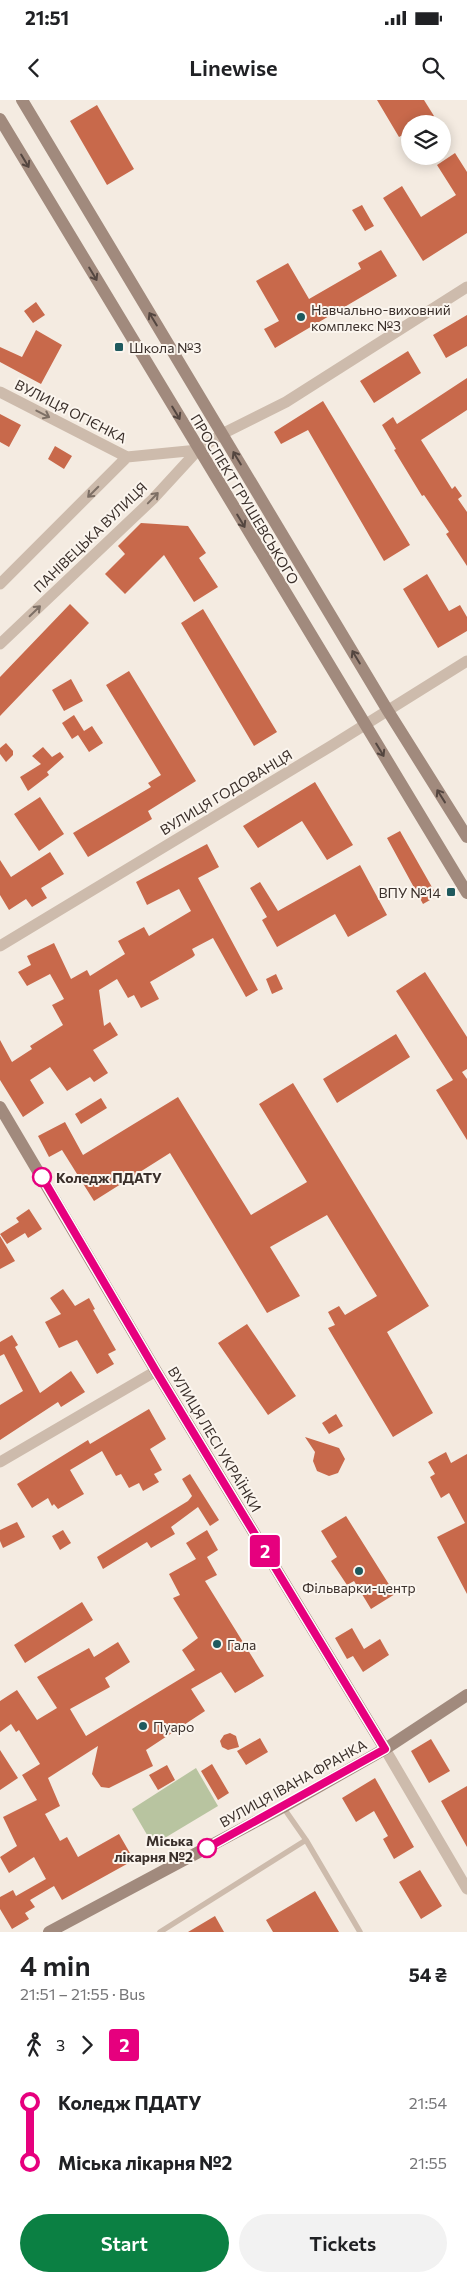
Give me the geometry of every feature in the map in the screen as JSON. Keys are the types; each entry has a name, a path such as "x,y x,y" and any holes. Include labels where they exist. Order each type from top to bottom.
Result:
{"main road":[{"name":"ПРОСПЕКТ ГРУШЕВСЬКОГО","path":"22,100 388,711 467,837"},
{"name":"ПРОСПЕКТ ГРУШЕВСЬКОГО","path":"0,119 467,893"},
{"name":"ВУЛИЦЯ ЛЕСІ УКРАЇНКИ","path":"0,1107 156,1371 385,1749"},
{"name":"ВУЛИЦЯ ІВАНА ФРАНКА","path":"49,1932 283,1807 385,1749 467,1695"}],"street":[{"name":"ПАНІВЕЦЬКА ВУЛИЦЯ","path":"0,644 152,499 198,450 222,434 286,402 467,287"},
{"name":"ВУЛИЦЯ ОГІЄНКА","path":"0,392 128,458"},
{"name":"ПАНІВЕЦЬКА ВУЛИЦЯ","path":"128,458 198,450"},
{"path":"0,584 128,458"},
{"name":"ВУЛИЦЯ ГОДОВАНЦЯ","path":"0,946 467,662"},
{"path":"0,1462 156,1371"},
{"name":"ВУЛИЦЯ ЛЕСІ УКРАЇНКИ","path":"385,1749 467,1890"}],"lane":[{"path":"283,1807 306,1840 360,1932"},
{"path":"160,1932 306,1840"}],"green space":[{"path":"196,1768 218,1806 153,1845 132,1809"}],"building":[{"path":"377,100 424,100 433,115 401,115 401,136 399,137"},
{"path":"97,105 134,169 107,185 70,121"},
{"path":"455,153 467,172 467,233 423,261 383,198 402,186 421,217 456,195 437,165 451,165 451,156"},
{"path":"362,205 374,226 365,231 352,210"},
{"path":"381,250 397,276 275,348 264,329 279,321 256,281 288,263 309,299 361,269 358,263"},
{"path":"36,302 45,315 33,323 24,311"},
{"path":"467,315 467,346 446,358 433,335"},
{"path":"36,330 62,345 41,384 0,362 0,347 22,357"},
{"path":"408,351 421,373 374,403 360,381"},
{"path":"467,378 467,410 421,440 452,489 455,486 462,496 458,499 467,512 467,566 446,534 449,532 424,495 422,496 394,450 396,449 382,425 393,417 397,424"},
{"path":"323,401 410,545 384,561 308,430 281,444 274,432"},
{"path":"0,414 21,425 9,447 0,442"},
{"path":"55,446 72,456 64,469 48,459"},
{"path":"141,523 188,526 206,553 199,558 218,587 194,602 164,555 125,594 105,574 125,554 118,546"},
{"path":"427,574 449,611 460,605 467,617 467,631 438,648 403,589"},
{"path":"70,604 89,623 0,716 0,677"},
{"path":"203,609 277,732 254,746 181,623"},
{"path":"129,671 196,781 148,811 152,819 88,857 73,833 151,787 148,783 161,775 106,685"},
{"path":"71,679 83,701 64,711 52,690"},
{"path":"74,715 84,731 92,726 103,743 89,752 78,735 72,739 62,723"},
{"path":"6,743 13,751 13,755 6,762 0,754 0,748"},
{"path":"43,747 52,757 60,752 64,757 47,772 49,775 28,791 20,777 41,764 32,756"},
{"path":"315,782 353,845 327,860 302,821 258,848 243,826"},
{"path":"40,797 64,834 39,851 14,814"},
{"path":"400,831 437,896 423,904 387,838"},
{"path":"207,844 219,867 198,878 258,990 246,997 213,938 192,949 195,955 193,957 150,982 159,999 141,1008 134,995 128,998 117,979 99,990 104,1026 110,1022 118,1035 93,1050 108,1073 94,1082 90,1077 67,1091 50,1067 30,1080 44,1103 23,1117 0,1080 0,1040 12,1062 32,1049 30,1046 63,1025 52,1005 64,999 50,974 27,986 18,972 31,965 27,956 54,943 71,979 87,970 90,976 125,954 118,941 144,927 149,936 191,911 179,889 147,905 136,882"},
{"path":"50,852 64,874 41,888 47,898 32,907 26,899 9,910 0,895 0,860 11,877"},
{"path":"360,865 387,915 348,937 335,914 277,947 262,920 267,917 250,888 260,882 278,911"},
{"path":"425,972 467,1037 467,1069 462,1072 467,1079 467,1140 436,1090 453,1080 396,991"},
{"path":"276,974 283,989 272,994 266,979"},
{"path":"396,1034 410,1057 337,1103 323,1079"},
{"path":"293,1083 429,1306 387,1332 433,1413 393,1437 328,1328 335,1325 328,1312 339,1306 345,1315 377,1296 327,1215 270,1247 300,1296 267,1313 170,1153 94,1201 62,1150 49,1157 38,1136 65,1122 83,1155 178,1097 251,1215 307,1182 259,1104"},
{"path":"101,1098 107,1108 81,1124 75,1114"},
{"path":"29,1209 42,1229 28,1238 25,1233 7,1244 0,1234 19,1222 16,1218"},
{"path":"0,1236 15,1261 0,1269"},
{"path":"63,1289 75,1306 89,1298 95,1309 93,1310 116,1350 108,1354 114,1364 97,1374 77,1340 59,1348 45,1322 61,1314 50,1298"},
{"path":"247,1324 296,1396 268,1415 218,1343"},
{"path":"12,1335 18,1345 15,1347 40,1393 71,1371 85,1392 61,1407 58,1402 0,1440 0,1405 23,1391 4,1354 0,1356 0,1342"},
{"path":"149,1409 166,1439 150,1449 162,1470 154,1474 159,1482 143,1491 139,1483 129,1488 121,1474 116,1476 102,1451 70,1470 84,1494 58,1509 54,1504 52,1506 48,1498 32,1508 17,1484 88,1440 90,1444"},
{"path":"336,1414 343,1426 329,1434 322,1423"},
{"path":"305,1437 339,1448 345,1459 338,1473 329,1476 317,1471 313,1461 315,1452"},
{"path":"446,1452 451,1463 467,1454 467,1594 437,1537 465,1523 449,1493 441,1498 430,1477 435,1474 428,1462"},
{"path":"190,1474 219,1520 210,1526 198,1507 171,1527 175,1534 151,1548 147,1542 103,1569 97,1557 188,1501 192,1496 182,1479"},
{"name":"Фільварки-центр","path":"346,1516 395,1594 371,1609 354,1581 347,1585 331,1561 337,1557 321,1531"},
{"path":"17,1522 25,1537 3,1548 0,1541 0,1530"},
{"path":"63,1530 71,1543 60,1550 52,1536"},
{"path":"207,1530 218,1550 207,1557 217,1575 205,1581 264,1676 235,1693 221,1672 191,1689 205,1711 146,1750 153,1766 109,1788 101,1787 92,1774 98,1746 48,1778 60,1806 45,1814 60,1841 67,1837 78,1857 119,1834 134,1860 62,1900 54,1886 30,1900 35,1907 25,1913 29,1919 12,1929 0,1909 0,1897 13,1890 16,1896 46,1879 34,1857 9,1873 0,1857 17,1846 3,1817 37,1800 22,1775 40,1764 19,1730 16,1732 11,1724 0,1732 0,1701 17,1690 37,1720 57,1708 37,1677 89,1648 94,1657 118,1642 130,1662 105,1678 110,1687 70,1709 86,1736 195,1670 182,1650 198,1638 173,1598 180,1595 169,1574 196,1559 186,1543"},
{"path":"82,1602 93,1620 25,1663 14,1645"},
{"path":"352,1628 364,1649 380,1639 389,1655 363,1672 353,1656 347,1659 335,1638"},
{"path":"230,1733 236,1736 239,1747 228,1750 222,1747 220,1741 224,1735"},
{"path":"260,1738 268,1752 246,1765 237,1751"},
{"path":"431,1739 450,1771 429,1783 411,1751"},
{"path":"0,1750 18,1778 0,1790"},
{"path":"212,1764 229,1793 218,1800 201,1771"},
{"path":"167,1765 175,1780 158,1790 149,1775"},
{"path":"375,1778 414,1847 394,1859 383,1839 388,1836 374,1811 356,1822 342,1798"},
{"path":"467,1786 467,1847 441,1801"},
{"path":"420,1870 442,1906 421,1919 399,1882"},
{"path":"315,1891 339,1932 273,1932 266,1920"},
{"path":"215,1916 224,1932 188,1932"}],"bus line":[{"name":"2","path":"42,1177 156,1371 385,1749 207,1848"}],"place":[{"name":"Навчально-виховний комплекс №3","path":"301,317"},
{"name":"Школа №3","path":"119,347"},
{"name":"ВПУ №14","path":"451,892"},
{"name":"Коледж ПДАТУ","path":"42,1177"},
{"name":"Фільварки-центр","path":"359,1571"},
{"name":"Гала","path":"217,1644"},
{"name":"Пуаро","path":"143,1726"},
{"name":"Міська лікарня №2","path":"207,1848"}]}
